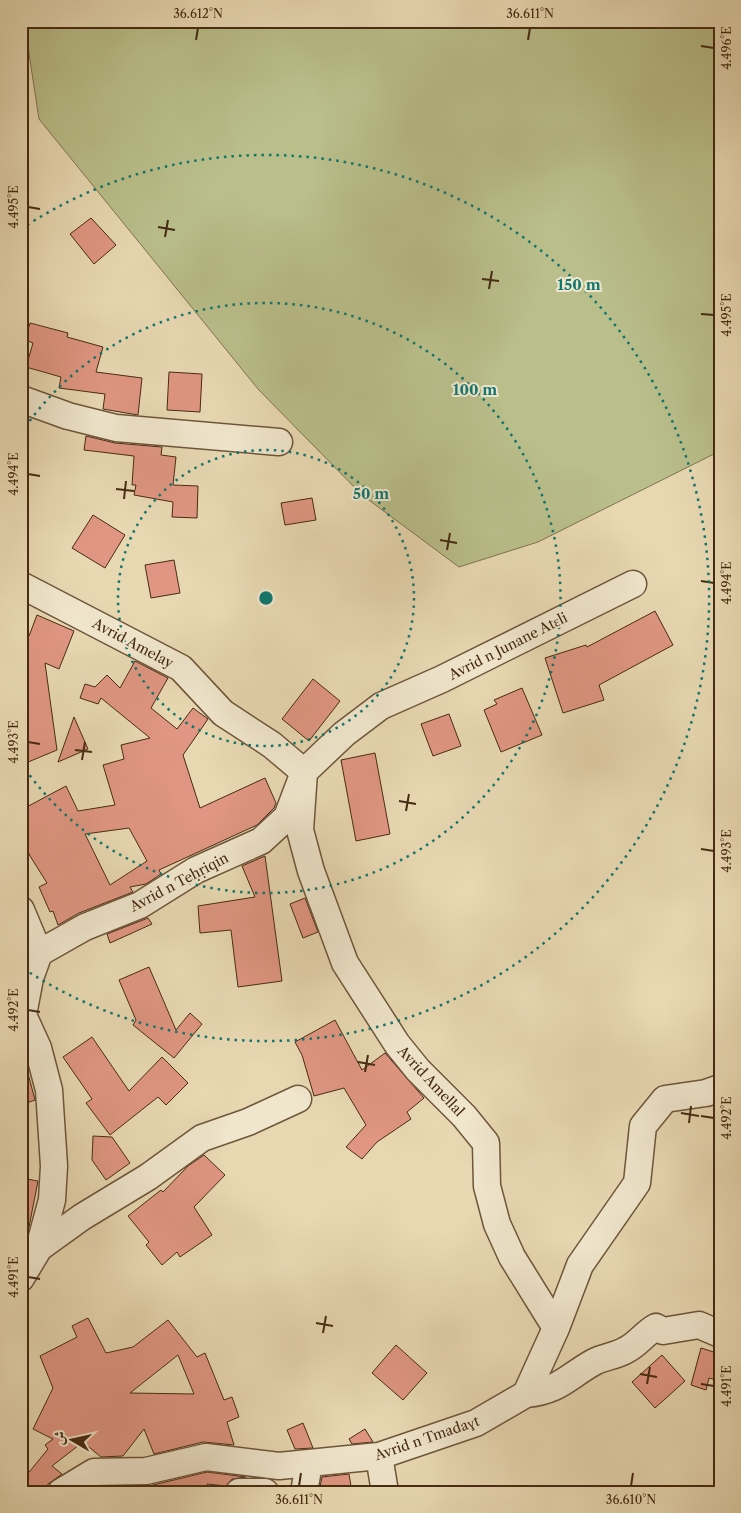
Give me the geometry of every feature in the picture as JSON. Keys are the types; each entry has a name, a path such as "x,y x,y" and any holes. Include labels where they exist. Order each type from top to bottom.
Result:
{"street":[{"path":"21,399 68,416 116,428 279,442"},
{"name":"Avrid n Junane Atɛli","path":"381,706 442,679 633,584"},
{"name":"Avrid Amelay","path":"21,585 180,668 224,713 272,745 304,772"},
{"name":"Avrid n Teḥṛiqin","path":"39,953 85,927 140,905 196,870 261,841 287,817 304,772 344,734 381,706"},
{"name":"Avrid Amellal","path":"304,772 300,830 311,871 345,963 397,1044 418,1070 464,1116 486,1143 487,1186 497,1224 512,1257 556,1328"},
{"path":"21,910 39,953 30,978 23,1015 38,1048 49,1090 54,1166 52,1200 39,1248 21,1278"},
{"path":"720,1088 665,1099 643,1126 637,1183 580,1265 556,1328 526,1394 544,1393 567,1382 594,1362 627,1350 645,1333 656,1327 663,1331 700,1325 720,1334"},
{"path":"39,1248 82,1217 148,1177 202,1138 248,1122 298,1099"},
{"name":"Avrid n Tmadaɣt","path":"61,1492 94,1472 146,1471 206,1457 280,1466 379,1456 476,1423 526,1394"},
{"path":"379,1456 385,1492"},
{"path":"304,1492 309,1464"},
{"path":"239,1492 265,1492"}],"green space":[{"path":"24,21 720,21 720,451 538,542 459,567 362,495 258,389 39,119"}],"building":[{"path":"91,218 116,245 94,264 70,234"},
{"path":"30,323 68,333 67,337 103,347 96,372 142,378 138,415 103,409 105,394 59,388 61,377 26,367 33,343 25,340"},
{"path":"169,372 202,374 200,412 167,410"},
{"path":"86,436 115,443 162,447 161,455 176,457 173,485 198,486 197,518 172,517 173,502 134,495 136,485 132,485 134,456 84,450"},
{"path":"312,498 316,520 285,525 281,503"},
{"path":"93,515 125,535 105,568 72,548"},
{"path":"174,560 180,593 151,598 145,565"},
{"path":"655,611 673,645 599,685 604,700 563,713 545,658 586,645 587,647"},
{"path":"37,615 74,631 59,669 45,663 57,750 21,765 21,632 29,636"},
{"path":"135,661 168,678 151,708 177,729 193,708 208,719 183,755 200,808 265,778 276,803 274,808 257,825 159,870 161,874 146,884 130,887 133,892 79,913 58,925 53,911 50,912 39,887 47,883 30,856 21,836 21,810 66,786 78,811 115,805 103,765 124,759 121,745 150,738 101,698 98,704 80,698 85,684 95,687 107,675 120,688","holes":["129,828 147,861 110,885 85,834"]},
{"path":"313,679 340,701 309,741 282,719"},
{"path":"522,688 542,735 501,752 484,710 497,704 494,700"},
{"path":"449,714 461,746 433,756 421,724"},
{"path":"74,717 88,749 58,762"},
{"path":"375,753 390,834 356,841 341,760"},
{"path":"265,856 282,981 238,987 231,930 200,933 198,906 255,897 242,866"},
{"path":"305,898 318,932 303,938 290,904"},
{"path":"148,918 152,924 110,943 107,934"},
{"path":"149,967 176,1030 190,1013 202,1024 174,1058 133,1025 136,1020 119,980"},
{"path":"335,1020 362,1070 385,1053 424,1098 407,1112 411,1119 377,1142 362,1159 346,1147 366,1125 344,1088 314,1096 302,1055 295,1042"},
{"path":"92,1037 129,1091 162,1057 188,1083 166,1105 158,1097 110,1135 86,1103 92,1099 63,1057"},
{"path":"21,1047 35,1100 21,1105"},
{"path":"93,1136 112,1137 130,1163 106,1180 92,1160"},
{"path":"204,1155 225,1175 194,1207 212,1235 180,1257 177,1252 162,1265 146,1245 149,1242 128,1216 161,1190 163,1192 188,1166"},
{"path":"21,1178 38,1181 28,1232 21,1231"},
{"path":"88,1318 106,1353 133,1347 168,1320 197,1357 205,1353 224,1400 232,1397 239,1417 227,1422 234,1445 203,1442 154,1454 144,1429 123,1456 101,1457 83,1442 52,1466 62,1474 48,1484 46,1492 21,1492 21,1482 48,1449 45,1445 53,1439 33,1429 53,1388 40,1356 77,1337 72,1326","holes":["178,1355 194,1394 130,1393"]},
{"path":"396,1345 427,1373 403,1400 372,1373"},
{"path":"701,1348 720,1354 720,1381 709,1378 706,1390 691,1385"},
{"path":"662,1355 685,1381 655,1408 632,1382"},
{"path":"303,1423 313,1448 295,1449 287,1430"},
{"path":"365,1429 373,1442 352,1444 349,1439"},
{"path":"207,1472 246,1477 232,1479 226,1486 207,1484 210,1492 105,1492 105,1487 149,1486"},
{"path":"349,1474 352,1492 319,1492 322,1477"}]}
